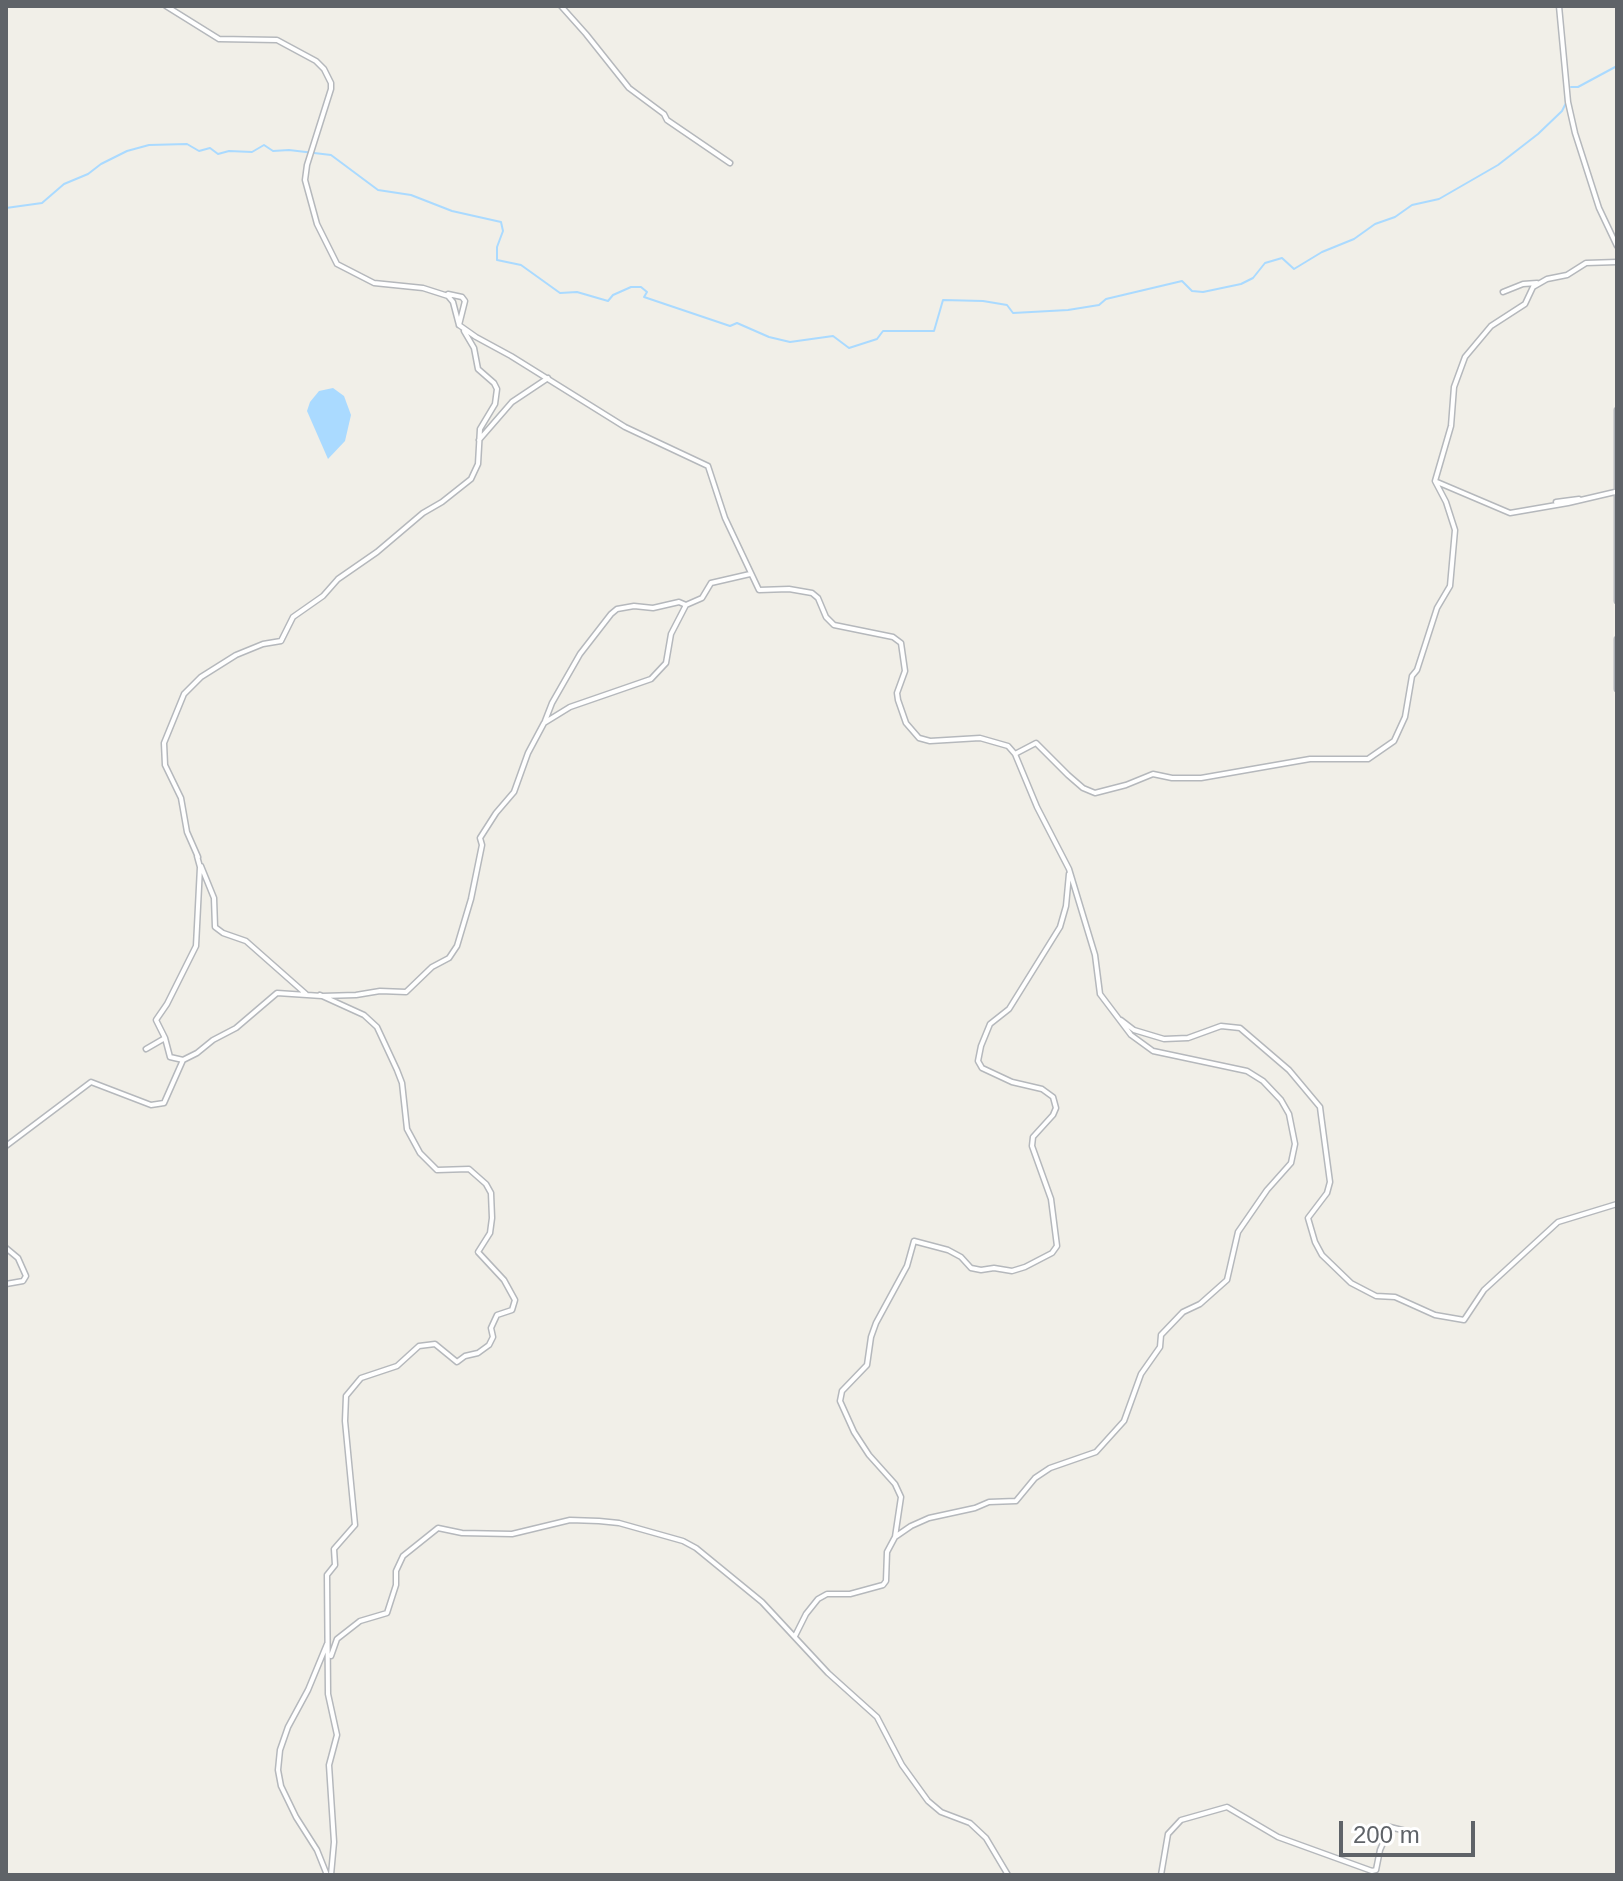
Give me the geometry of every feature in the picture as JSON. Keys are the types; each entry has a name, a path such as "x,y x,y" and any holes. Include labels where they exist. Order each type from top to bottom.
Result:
{"street":[{"path":"166,6 219,39 277,40 316,61 324,69 331,89 305,172 309,202 321,235 337,264 374,283 457,295 465,301 459,325"},
{"path":"561,6 629,88 664,114 667,120 730,163"},
{"path":"1559,6 1568,102 1575,133 1599,208 1617,246"},
{"path":"1503,292 1523,284 1540,283 1567,275 1586,263 1617,262"},
{"path":"1015,754 1036,743 1068,775 1087,790 1098,793 1153,774 1172,778 1201,778 1310,759 1365,760 1375,757 1399,734 1412,676 1417,670 1437,608 1450,586 1455,530 1435,481 1451,426 1454,387 1465,357 1491,326 1525,304 1531,289 1540,283"},
{"path":"308,996 246,941 215,927 214,898 187,832 181,798 165,765 164,743 184,694 201,677 236,655 263,644 281,641 293,617 423,513 463,487 476,472 480,429 495,404 497,389 478,369 474,348 459,325 452,300 442,294"},
{"path":"459,325 625,427 708,466 720,506 750,574 761,590 789,589 815,594 823,613 834,625 900,641 905,654 905,671 897,693 898,700 906,723 919,738 930,741 980,738 1008,746 1015,754 1037,807 1069,869 1095,955 1100,994 1131,1035 1153,1051 1247,1071 1263,1081 1289,1114 1295,1144 1291,1163 1267,1190 1238,1232 1227,1280 1200,1304 1183,1312 1161,1335 1160,1347 1141,1374 1124,1421 1096,1452 1050,1468 1035,1478 1016,1501 989,1502 929,1518 895,1537"},
{"path":"478,441 512,402 548,378"},
{"path":"1617,410 1617,601"},
{"path":"1435,481 1507,512 1617,492"},
{"path":"544,723 570,707 651,679 666,663 671,634 686,605 702,598 711,583 750,574"},
{"path":"6,1146 91,1082 151,1105 164,1103 183,1060 236,1028 272,994 284,992 308,996 406,992 432,967 444,962 453,954 461,936 481,849 480,838 514,792 528,753 580,654 617,609 634,606 653,608 679,602 686,605"},
{"path":"1617,639 1617,689"},
{"path":"183,1060 168,1055 165,1038 156,1020 196,946 200,867 197,856"},
{"path":"795,1636 818,1599 827,1594 850,1594 883,1585 886,1581 887,1552 895,1537 901,1497 895,1484 869,1455 854,1432 840,1401 842,1391 867,1365 876,1323 907,1266 914,1241 948,1250 961,1257 971,1268 981,1270 994,1268 1012,1271 1025,1267 1052,1253 1057,1246 1051,1199 1032,1146 1033,1137 1056,1108 1053,1097 1042,1089 1012,1082 982,1068 978,1061 990,1024 1009,1009 1060,927 1066,906 1069,869"},
{"path":"320,995 364,1015 377,1027 402,1083 407,1129 420,1153 437,1170 469,1169 486,1184 491,1193 492,1218 490,1233 478,1252 504,1280 515,1300 512,1310 497,1315 489,1345 478,1353 457,1362 435,1344 419,1346 397,1366 361,1378 346,1396 345,1421 355,1525 334,1549 335,1565 327,1575 330,1638 328,1694 337,1735 329,1765 334,1842 329,1875"},
{"path":"1119,1019 1134,1030 1164,1039 1188,1038 1221,1026 1240,1028 1289,1070 1320,1107 1330,1182 1327,1193 1308,1218 1315,1242 1322,1255 1351,1283 1376,1296 1395,1297 1435,1315 1464,1320 1491,1282 1558,1222 1617,1204"},
{"path":"146,1049 165,1038"},
{"path":"6,1248 18,1258 26,1276 23,1281 6,1284"},
{"path":"329,1662 337,1639 360,1621 387,1613 396,1585 396,1571 403,1556 438,1528 462,1533 512,1534 570,1520 619,1523 683,1541 696,1548 762,1602 828,1673 877,1717 902,1765 928,1801 941,1812 970,1823 986,1838 1008,1875"},
{"path":"329,1875 296,1817 281,1786 278,1770 280,1750 288,1727 330,1638"},
{"path":"1161,1875 1168,1834 1181,1820 1227,1807 1278,1837 1372,1871 1376,1870 1390,1827 1410,1832"}],"water":[{"path":"333,388 344,396 351,415 345,441 328,459 307,411 319,391"}],"waterway":[{"path":"1571,87 1578,87 1617,66"},
{"path":"6,208 42,203 64,184 127,151 149,145 187,144 199,151 210,148 218,154 252,152 264,145 273,151 331,155 378,190 411,195 452,211 501,222 503,231 497,247 497,260 521,265 560,293 577,292 608,301 613,295 631,287 641,287 647,292 644,297 730,326 737,323 790,342 833,336 849,348 877,339 883,331 934,331 943,300 1007,305 1013,313 1068,310 1099,305 1106,299 1182,281 1192,291 1203,292 1241,284 1253,278 1265,263 1282,258 1294,269 1322,252 1354,239 1375,224 1395,217 1412,205 1439,199 1498,165 1562,111 1566,103 1565,88"}]}
